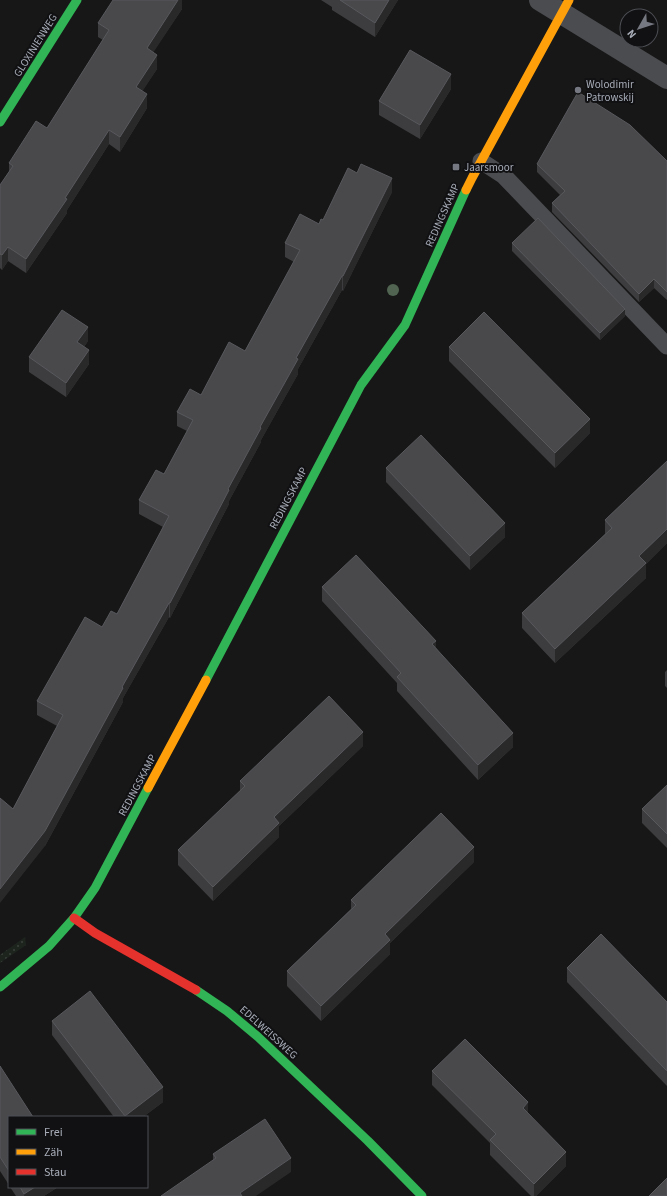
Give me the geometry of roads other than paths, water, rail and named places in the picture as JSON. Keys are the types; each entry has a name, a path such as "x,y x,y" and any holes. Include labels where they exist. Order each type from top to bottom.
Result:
{"street":[{"name":"GLOXINIENWEG","path":"0,122 77,0"},
{"path":"540,0 566,7 667,78"},
{"name":"REDINGSKAMP","path":"0,987 50,946 74,918 98,881 267,565 361,385 405,325 472,178 566,7"},
{"name":"EDELWEISSWEG","path":"74,918 95,933 189,985 227,1011 257,1036 320,1094 422,1196"}],"lane":[{"path":"481,161 504,176 667,346"}],"place":[{"name":"Wolodimir Patrowskij","path":"578,90"},
{"name":"Jaarsmoor","path":"456,167"}]}
